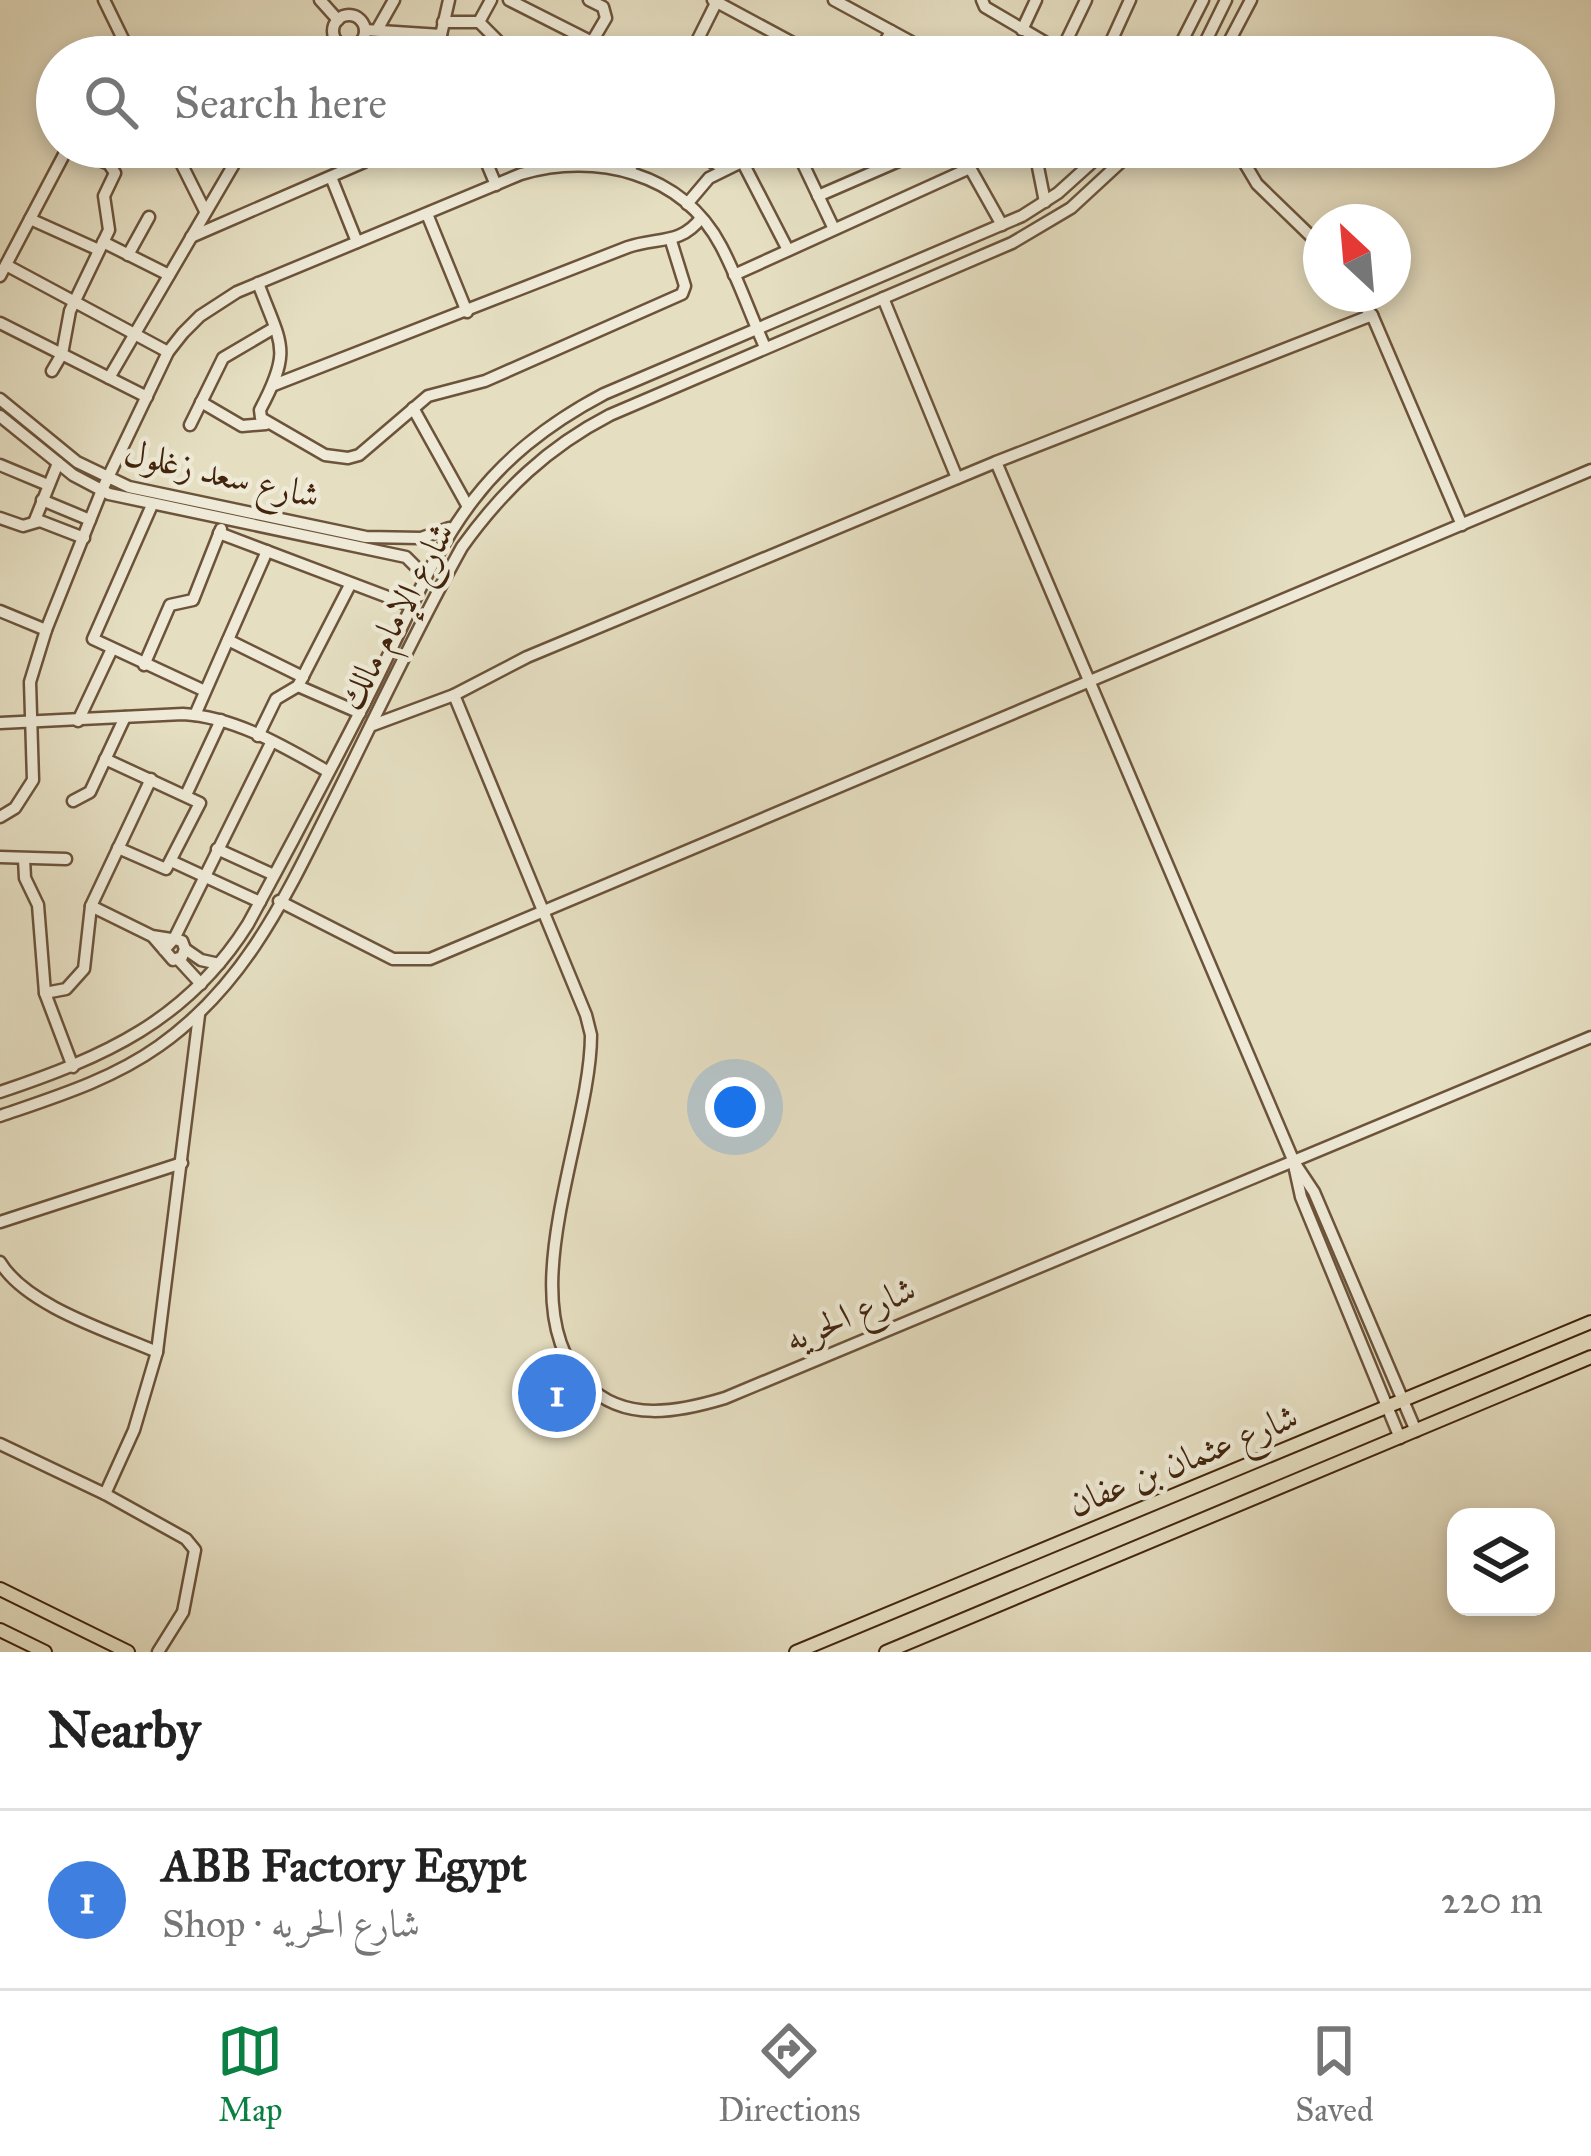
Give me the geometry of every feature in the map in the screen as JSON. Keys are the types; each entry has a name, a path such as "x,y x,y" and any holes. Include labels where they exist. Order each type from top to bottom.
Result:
{"main road":[{"name":"شارع عثمان بن عفان","path":"796,1652 1591,1322"},
{"name":"شارع عثمان بن عفان","path":"886,1652 1591,1357"},
{"path":"0,1589 128,1652"},
{"path":"0,1630 45,1652"}],"street":[{"path":"104,0 122,36"},
{"path":"320,0 338,20"},
{"path":"365,36 394,0"},
{"path":"442,36 449,0"},
{"path":"479,22 491,0"},
{"path":"509,0 580,36"},
{"path":"589,0 606,12 595,36"},
{"path":"834,0 900,36"},
{"path":"982,0 983,6 1034,36"},
{"path":"1022,29 1036,0"},
{"path":"1072,36 1086,0"},
{"path":"1185,36 1203,0"},
{"path":"1208,36 1226,0"},
{"path":"1232,36 1251,0"},
{"path":"1113,36 1127,1"},
{"path":"700,36 715,2 779,36"},
{"path":"338,20 355,16 371,30 479,22"},
{"path":"335,36 338,20"},
{"path":"479,22 493,36"},
{"path":"888,36 891,31"},
{"path":"57,168 3,270 74,301 168,352"},
{"path":"52,371 62,354 74,301 111,222 104,196 112,168"},
{"path":"184,168 205,211"},
{"path":"109,378 231,168"},
{"path":"190,238 350,168"},
{"path":"489,168 496,185"},
{"path":"0,817 15,808 33,780 31,682 46,630 105,485 168,352 200,316 258,283 545,168"},
{"path":"615,168 660,184 701,218 721,244 766,347"},
{"path":"687,204 724,168"},
{"path":"746,168 788,250"},
{"path":"805,168 834,230"},
{"path":"818,196 883,168"},
{"path":"1038,168 1045,202"},
{"name":"شارع الإمام مالك","path":"0,1092 73,1067 132,1039 219,964 262,898 360,712 424,575 467,505 510,459 568,413 1002,225 1045,202 1085,168"},
{"name":"شارع الإمام مالك","path":"0,1116 112,1074 158,1047 199,1013 247,962 283,903 462,547 511,486 548,453 589,426 1042,226 1098,187 1117,168"},
{"path":"1247,168 1257,184 1303,229"},
{"path":"734,275 970,169 1002,225"},
{"path":"331,176 357,242"},
{"path":"428,214 467,312"},
{"path":"128,255 149,217"},
{"path":"274,385 628,247 671,241 701,218"},
{"path":"30,219 169,275"},
{"path":"200,402 242,425 266,424 325,455 348,458 370,449 436,392 484,381 682,294 686,286 671,241"},
{"path":"258,283 282,364 260,410 266,424"},
{"path":"883,298 957,478"},
{"path":"1369,312 1462,525"},
{"path":"372,725 995,461 1372,315"},
{"path":"0,323 147,397"},
{"path":"190,425 228,353 274,328"},
{"name":"شارع سعد زغلول","path":"0,399 105,485 366,537 422,538 452,527"},
{"path":"412,408 467,505"},
{"name":"شارع سعد زغلول","path":"0,416 58,463 152,505 222,527 406,557 424,575"},
{"path":"995,461 1294,1162 1314,1192 1416,1431"},
{"path":"0,518 23,526 34,520 58,463"},
{"path":"1,469 48,485"},
{"path":"171,861 283,903 373,951 410,961 430,959 1591,470"},
{"path":"42,500 90,520"},
{"path":"152,505 93,635 95,643 206,691"},
{"path":"34,520 84,538"},
{"path":"144,665 170,605 193,600 222,527 267,551 409,605"},
{"path":"195,715 267,551"},
{"path":"258,736 276,698 300,682 350,585"},
{"path":"0,611 46,630"},
{"path":"228,640 360,712"},
{"path":"78,721 111,651"},
{"name":"شارع الحريه","path":"454,694 591,1035 550,1307 555,1334 582,1381 623,1407 658,1413 725,1398 1591,1037"},
{"path":"0,723 195,715 221,720 327,771"},
{"path":"73,801 90,792 125,718"},
{"path":"186,795 221,720"},
{"path":"219,964 182,954 169,958 170,943 271,743"},
{"path":"336,754 339,763 353,762"},
{"path":"105,758 200,802 163,869 118,848"},
{"path":"45,993 66,989 80,977 91,906 151,779"},
{"path":"312,802 321,799 329,809"},
{"path":"217,849 274,875"},
{"path":"0,857 67,859"},
{"path":"24,859 25,878 38,905 45,993 73,1067"},
{"path":"91,906 170,943 182,941 182,954 201,984"},
{"path":"105,1495 134,1430 157,1352 199,1013"},
{"path":"1294,1162 1301,1197 1400,1438"},
{"path":"0,1222 182,1163"},
{"path":"0,1262 17,1284 37,1296 157,1352"},
{"path":"0,1444 186,1539 195,1550 183,1612 158,1652"}],"place":[{"name":"ABB Factory Egypt","path":"557,1393"}]}
